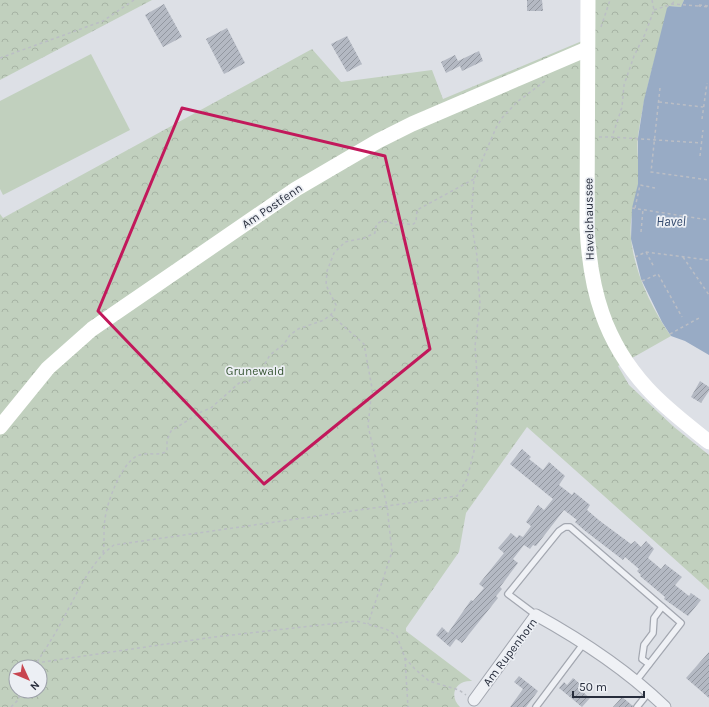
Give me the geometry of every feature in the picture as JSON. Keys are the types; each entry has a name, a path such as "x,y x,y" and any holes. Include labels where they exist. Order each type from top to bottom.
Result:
{"street":[{"name":"Havelchaussee","path":"588,0 588,257 593,287 603,320 617,348 647,388 709,442"},
{"name":"Am Postfenn","path":"0,427 48,368 92,329 296,189 378,141 412,124 544,69 587,49"},
{"name":"Am Rupenhorn","path":"474,700 536,615 584,643 610,661 650,692 665,707"}],"lane":[{"path":"536,615 508,594 559,531 565,527 570,527 681,623 636,681"},
{"path":"648,664 642,659 644,645 653,633 654,618 662,608"},
{"path":"536,707 584,643"},
{"path":"637,707 650,692"}],"path":[{"path":"0,58 103,21 134,0"},
{"path":"601,28 610,0"},
{"path":"652,0 654,10 645,34 634,56 624,85 622,107 612,137 702,143"},
{"path":"672,4 675,0"},
{"path":"654,10 672,4 709,7"},
{"path":"39,659 50,642 88,574 103,553 114,546 131,542 457,496 467,479 474,451 478,388 475,346 480,304 479,278 470,222 474,179 496,128 502,118 517,102 545,82 546,76 544,69"},
{"path":"702,119 707,83"},
{"path":"660,88 651,172 709,180"},
{"path":"659,102 703,106"},
{"path":"700,156 703,130"},
{"path":"103,553 104,519 109,501 121,475 132,459 145,454 160,454 167,452 167,440 171,431 201,412 211,408 239,383 248,382 262,369 270,355 284,344 294,332 319,323 331,315 336,305 328,292 326,280 330,260 338,247 349,241 364,238 375,233 376,226 386,220 396,225 403,223 412,225 416,222 417,210 472,182 474,179"},
{"path":"635,208 640,185 655,188"},
{"path":"632,208 709,220"},
{"path":"641,232 643,209"},
{"path":"646,252 654,267"},
{"path":"635,257 646,252 709,262"},
{"path":"683,257 709,295"},
{"path":"642,281 658,274 682,317"},
{"path":"331,315 364,344 372,388 368,426 387,506 392,552 368,624"},
{"path":"670,334 699,318"},
{"path":"48,661 308,625 356,621 386,629 397,636 406,658 429,682 459,690 474,700"},
{"path":"406,658 408,707"},
{"path":"11,707 18,699"}],"highlighted area":[{"path":"182,108 385,156 430,349 264,484 98,311"}],"green space":[{"path":"0,0 152,0 0,80"},
{"name":"Grunewald","path":"581,0 684,0 681,7 669,6 648,87 638,136 638,185 631,225 633,251 640,277 657,314 671,336 618,366 629,385 674,427 709,455 709,590 527,427 466,513 459,552 406,628 406,631 472,681 462,683 458,686 454,693 456,702 460,707 0,707 0,214 3,218 312,49 341,82 432,70 443,99 582,41"},
{"path":"91,54 130,130 3,195 0,189 0,101"}],"water":[{"name":"Havel","path":"684,0 709,0 709,355 685,341 671,336 662,322 641,279 631,239 632,208 638,184 638,138 644,100 667,8 669,6 681,7"}],"building":[{"path":"527,0 542,0 543,11 527,11"},
{"path":"164,4 182,37 163,47 145,15"},
{"path":"227,28 245,63 224,74 206,39"},
{"path":"347,36 362,64 347,72 331,44"},
{"path":"479,51 483,61 462,71 460,66 446,73 441,62 455,55 458,61"},
{"path":"700,381 709,387 709,391 701,403 691,397"},
{"path":"522,449 531,457 529,459 543,470 549,462 565,476 559,485 572,495 574,492 590,505 587,510 600,521 631,544 635,541 641,547 646,541 654,549 648,558 661,569 665,564 682,577 675,585 689,596 691,593 701,600 688,616 664,599 665,597 640,576 641,575 637,571 639,569 625,557 623,560 584,530 575,522 577,520 564,510 536,546 533,545 530,549 524,545 513,559 518,563 500,587 502,589 496,596 498,598 462,643 456,639 450,647 436,635 442,627 448,633 471,600 473,601 484,588 479,584 504,553 498,548 511,533 517,538 519,535 523,537 531,526 526,522 538,505 544,510 553,499 510,464"},
{"path":"709,652 709,698 686,678"},
{"path":"519,676 538,691 526,707 510,707 523,689 514,682"},
{"path":"573,678 580,684 578,688 590,698 582,707 559,688 564,682 567,685"},
{"path":"622,697 633,706 633,707 613,707"}]}
